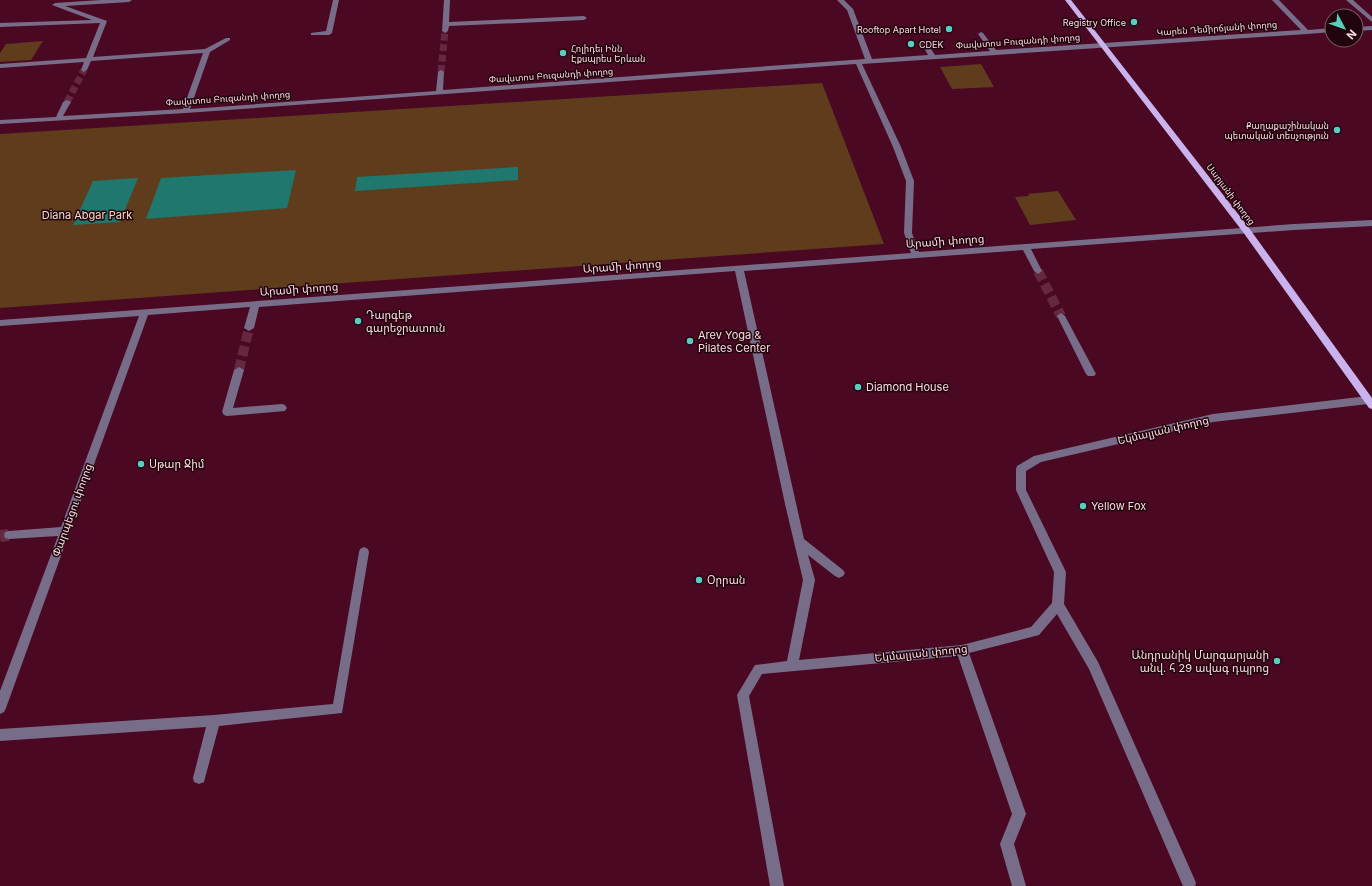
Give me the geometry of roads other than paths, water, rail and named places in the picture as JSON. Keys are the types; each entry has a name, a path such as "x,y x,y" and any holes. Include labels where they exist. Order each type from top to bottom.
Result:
{"main road":[{"name":"Սարյանի փողոց","path":"1068,0 1246,230 1370,403"}],"street":[{"path":"57,2 129,0"},
{"path":"313,34 329,33 336,0"},
{"path":"447,0 445,28 584,18"},
{"path":"840,0 850,8 869,61"},
{"path":"1275,0 1307,32"},
{"path":"1349,0 1372,20"},
{"path":"57,2 104,21"},
{"path":"0,25 104,21"},
{"path":"84,70 104,21"},
{"name":"Կարեն Դեմիրճյանի փողոց","path":"1104,45 1324,31"},
{"path":"981,34 994,52"},
{"path":"0,66 87,61 207,51 228,39"},
{"path":"925,44 932,56"},
{"name":"Փավստոս Բուզանդի փողոց","path":"0,122 186,111 932,56 1104,45"},
{"path":"186,111 207,51"},
{"path":"858,62 897,146 910,181 908,233 916,255"},
{"path":"440,92 441,72"},
{"path":"58,119 67,102"},
{"path":"1246,230 1372,223"},
{"name":"Արամի փողոց","path":"0,323 1246,230"},
{"path":"1026,246 1038,271"},
{"path":"739,268 809,580 792,666"},
{"path":"249,328 255,304"},
{"name":"Փարպեցու փողոց","path":"0,708 145,312"},
{"path":"1061,316 1091,374"},
{"path":"239,370 227,412 282,408"},
{"name":"Եկմալյան փողոց","path":"777,886 743,695 759,669 962,650 1035,631 1058,605 1060,572 1021,490 1021,469 1038,459 1213,418 1370,403"},
{"path":"9,535 65,531"},
{"path":"800,542 839,573"},
{"path":"0,735 214,721 338,709 364,552"},
{"path":"1058,605 1094,666 1189,884"},
{"path":"962,650 1019,814 1007,844 1019,886"},
{"path":"199,778 214,721"}],"tunnel":[{"path":"441,72 445,31"},
{"path":"67,102 84,70"},
{"path":"1038,271 1061,316"},
{"path":"239,370 249,328"},
{"path":"0,536 9,535"}],"place":[{"name":"Registry Office","path":"1134,22"},
{"name":"Rooftop Apart Hotel","path":"949,29"},
{"name":"CDEK","path":"911,44"},
{"name":"Հոլիդեյ Ինն Էքսպրես Երևան","path":"563,53"},
{"name":"Քաղաքաշինական պետական տեսչություն","path":"1337,130"},
{"name":"Դարգեթ գարեջրատուն","path":"358,321"},
{"name":"Arev Yoga & Pilates Center","path":"690,341"},
{"name":"Diamond House","path":"858,387"},
{"name":"Սթար Ջիմ","path":"141,464"},
{"name":"Yellow Fox","path":"1083,506"},
{"name":"Օրրան","path":"699,580"},
{"name":"Անդրանիկ Մարգարյանի անվ. հ 29 ավագ դպրոց","path":"1277,661"}],"park label":[{"name":"Diana Abgar Park","path":"87,215"}]}
